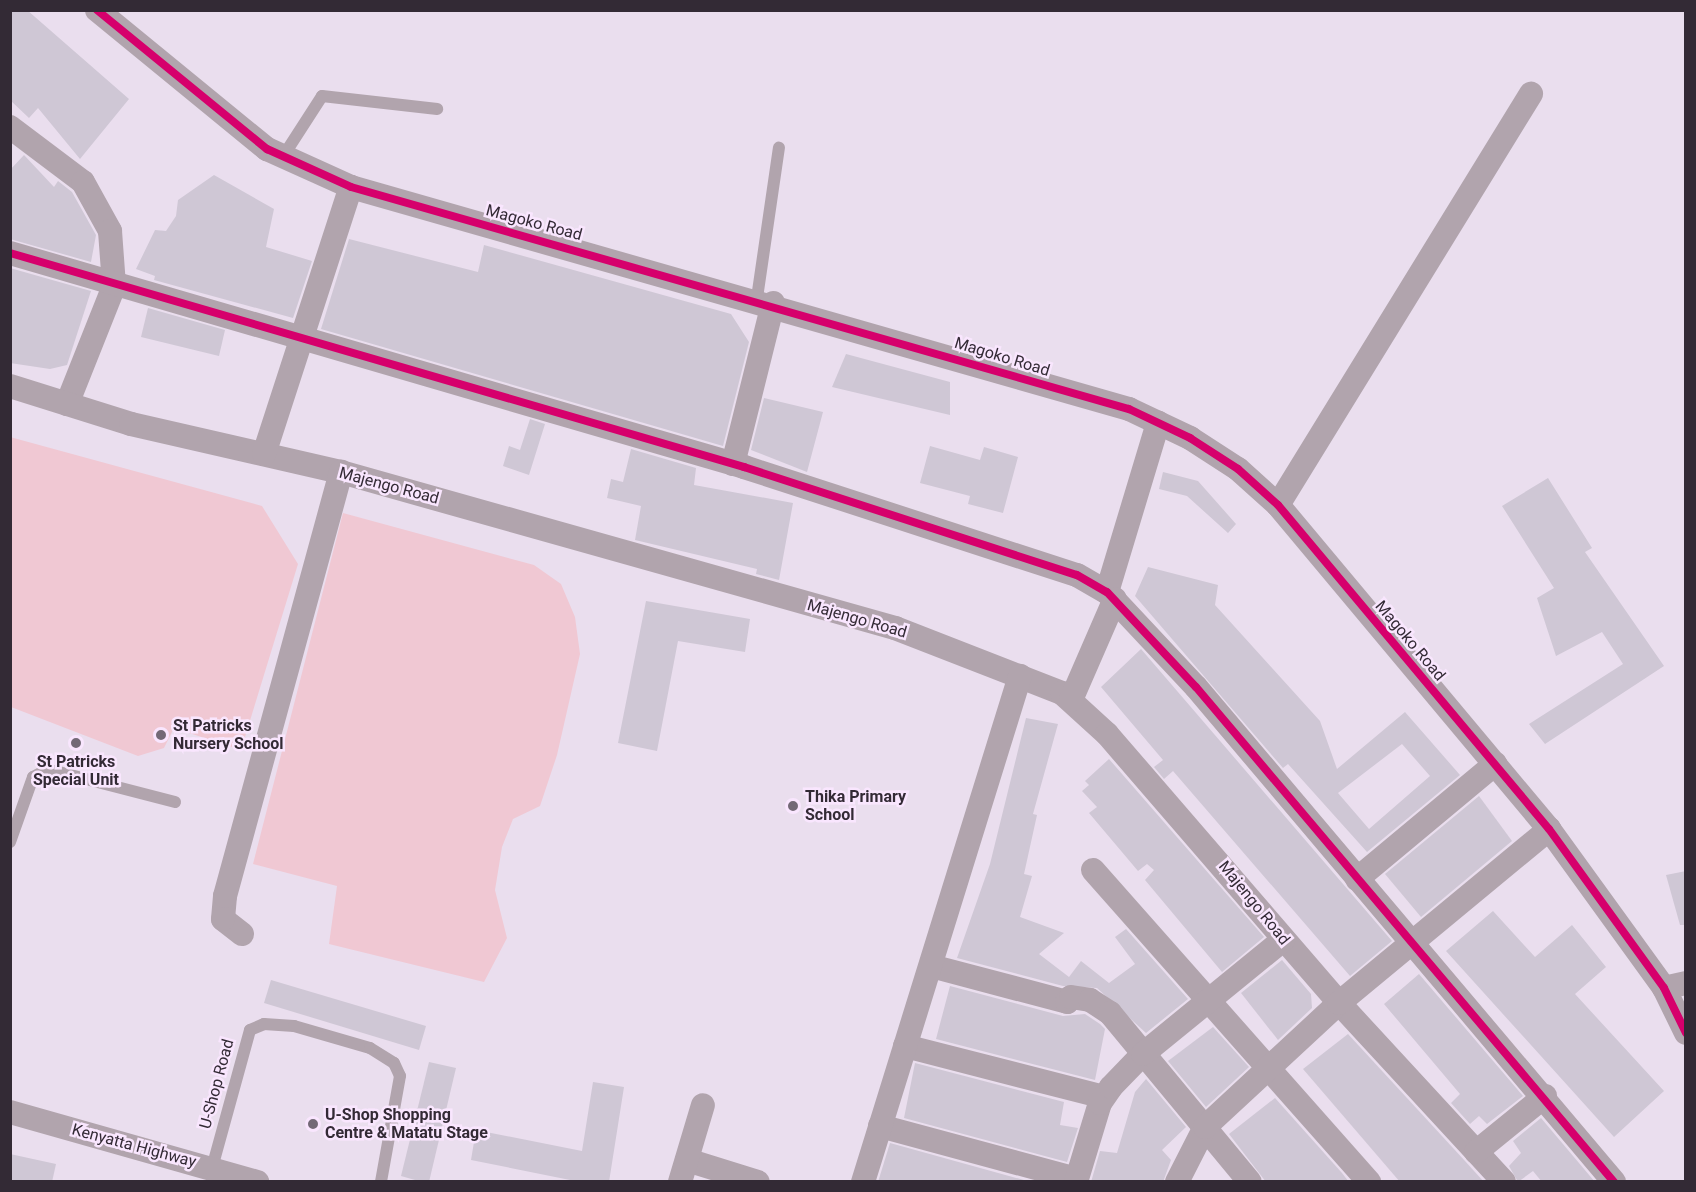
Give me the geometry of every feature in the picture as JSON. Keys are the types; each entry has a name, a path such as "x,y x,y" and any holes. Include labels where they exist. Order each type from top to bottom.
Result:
{"street":[{"name":"Magoko Road","path":"97,10 222,114 284,155 351,187 765,301 1129,409 1238,469 1278,505 1549,829 1675,986 1686,1033"},
{"path":"1278,505 1530,94"},
{"path":"10,127 83,182 103,210 110,231 114,286 67,404"},
{"path":"264,454 304,338 351,187"},
{"path":"10,253 114,286 304,338 733,464 1077,575 1111,595 1196,687 1411,947 1545,1096 1614,1182"},
{"path":"733,464 765,301"},
{"name":"Majengo Road","path":"10,386 67,404 341,472 895,628 1020,676 1071,700 1215,855 1283,940 1504,1182"},
{"path":"1071,700 1111,595 1158,423"},
{"path":"242,934 223,919 225,896 341,472"},
{"path":"863,1182 1020,676"},
{"path":"1357,879 1495,764"},
{"path":"1177,1182 1205,1127 1339,1003 1411,947 1549,829"},
{"path":"1093,870 1369,1182"},
{"path":"880,1126 1076,1180 1103,1097 1143,1054 1283,940"},
{"path":"931,966 1067,1002 1071,997 1090,1000 1110,1013 1250,1182"},
{"path":"905,1046 1103,1097"},
{"path":"1476,1152 1545,1096"},
{"path":"703,1105 683,1171 758,1182"},
{"name":"Kenyatta Highway","path":"10,1112 258,1182"}],"lane":[{"path":"284,155 322,96 437,109"},
{"path":"765,301 778,148"},
{"path":"10,842 33,777 41,773 55,771 175,802"},
{"name":"U-Shop Road","path":"212,1168 250,1030 264,1024 294,1026 370,1048 394,1063 400,1076 381,1182"}],"shaded area":[{"path":"10,437 262,506 298,564 241,750 174,728 164,748 138,756 11,707"},
{"path":"343,513 534,565 561,584 575,617 580,654 557,755 540,806 513,819 502,847 495,890 507,938 484,982 329,944 337,886 253,864"}],"building":[{"path":"10,10 27,10 129,99 80,159 38,108 29,118 10,100"},
{"path":"24,155 54,187 58,181 72,192 96,235 91,262 10,239 10,170"},
{"path":"214,175 274,209 266,247 312,261 293,318 154,280 155,276 136,269 155,230 166,231 176,216 178,200"},
{"path":"349,239 478,272 484,245 731,314 749,342 723,446 321,329"},
{"path":"10,268 91,291 67,365 50,369 10,363"},
{"path":"148,308 225,330 219,356 141,337"},
{"path":"846,354 950,382 950,415 832,387"},
{"path":"764,398 823,412 807,472 751,450"},
{"path":"530,419 545,424 529,475 503,466 509,446 520,450"},
{"path":"930,446 980,460 984,447 1018,457 1003,513 968,504 970,496 920,483"},
{"path":"631,449 696,468 694,485 793,503 779,580 756,574 757,569 635,540 641,506 607,498 611,479 623,482"},
{"path":"1163,472 1198,481 1236,524 1228,533 1187,496 1159,489"},
{"path":"1548,478 1592,548 1585,552 1664,666 1545,744 1529,724 1623,664 1602,632 1556,656 1537,598 1554,588 1502,506"},
{"path":"1148,567 1218,585 1215,605 1320,721 1337,769 1405,712 1460,775 1367,852 1288,764 1283,768 1135,596","holes":["1402,744 1430,776 1369,829 1338,793"]},
{"path":"646,601 750,619 745,652 678,641 657,751 618,743"},
{"path":"1141,649 1392,941 1350,976 1173,771 1164,779 1154,767 1163,760 1101,687"},
{"path":"1026,718 1058,724 1033,814 1037,815 1024,874 1032,876 1020,917 1064,933 1039,954 1069,977 1081,961 1109,983 1135,964 1115,937 1126,929 1188,999 1146,1033 1097,988 1063,986 957,958 990,864"},
{"path":"1109,759 1264,937 1222,972 1145,880 1154,870 1147,864 1138,871 1089,813 1097,807 1082,791 1089,785 1085,781"},
{"path":"1479,796 1512,841 1421,917 1385,874"},
{"path":"1686,871 1686,925 1680,925 1666,875"},
{"path":"1493,911 1535,957 1572,925 1606,967 1575,994 1664,1091 1614,1137 1446,951"},
{"path":"1282,960 1311,994 1312,1008 1278,1040 1241,993"},
{"path":"1419,974 1523,1096 1487,1124 1479,1116 1470,1124 1451,1103 1460,1094 1384,1004"},
{"path":"271,980 426,1026 419,1050 264,1003"},
{"path":"950,986 1063,1016 1085,1014 1105,1029 1095,1080 936,1039"},
{"path":"1213,1027 1249,1067 1206,1107 1168,1061"},
{"path":"1348,1034 1484,1182 1400,1182 1303,1069"},
{"path":"429,1062 456,1068 429,1182 422,1182 401,1176"},
{"path":"915,1063 1064,1102 1060,1125 1078,1128 1067,1162 904,1118"},
{"path":"1146,1079 1186,1127 1162,1150 1171,1160 1163,1182 1091,1182 1100,1151 1117,1153 1135,1092"},
{"path":"593,1082 624,1087 609,1182 580,1182 471,1160 476,1130 582,1151"},
{"path":"1275,1098 1349,1182 1266,1182 1229,1134"},
{"path":"1541,1118 1595,1182 1542,1182 1533,1171 1518,1182 1509,1166 1521,1153 1513,1141"},
{"path":"890,1143 1031,1182 878,1182"},
{"path":"10,1154 56,1164 52,1182 10,1182"}],"cycle path":[{"path":"97,10 267,149 351,187 1129,409 1190,438 1238,469 1278,505 1549,829 1664,988 1686,1033"},
{"path":"10,253 744,467 1077,575 1107,592 1196,687 1614,1182"}],"place":[{"name":"St Patricks Nursery School","path":"161,735"},
{"name":"St Patricks Special Unit","path":"76,743"},
{"name":"Thika Primary School","path":"793,806"},
{"name":"U-Shop Shopping Centre & Matatu Stage","path":"313,1124"}]}
